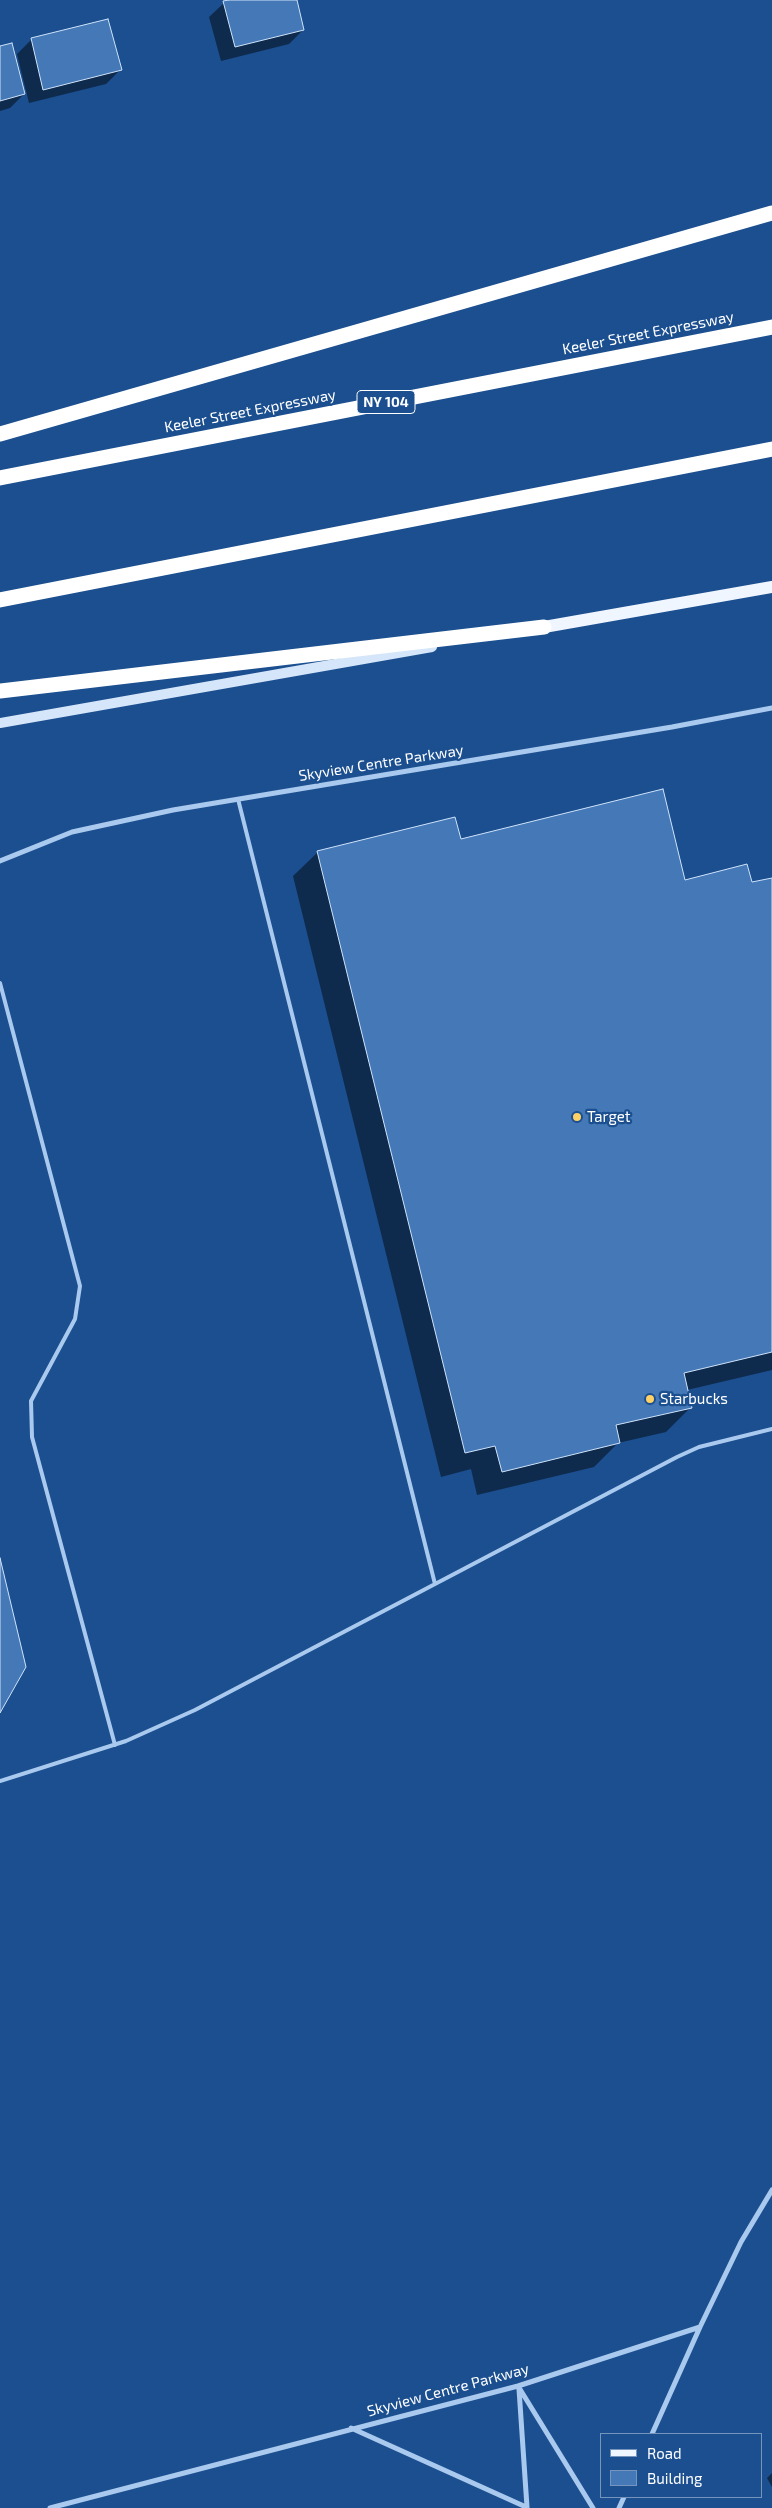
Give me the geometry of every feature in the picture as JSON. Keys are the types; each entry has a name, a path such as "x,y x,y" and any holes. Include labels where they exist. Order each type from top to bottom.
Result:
{"highway":[{"path":"0,434 772,212"},
{"name":"Keeler Street Expressway","path":"0,478 772,327"},
{"path":"0,600 772,449"},
{"path":"0,691 544,627"}],"main road":[{"path":"0,723 772,587"}],"street":[{"name":"Skyview Centre Parkway","path":"0,862 72,832 173,810 672,728 772,708"},
{"path":"652,2433 741,2242 772,2190"},
{"name":"Skyview Centre Parkway","path":"50,2508 350,2428 518,2386 700,2327"},
{"path":"350,2428 527,2508 518,2386"},
{"path":"518,2386 593,2508"}],"lane":[{"path":"238,799 436,1584"},
{"path":"0,983 2,1002 80,1286 75,1319 31,1401 32,1437 115,1745"},
{"path":"0,1780 115,1745 228,1695 677,1457 699,1447 772,1429"}],"building":[{"path":"297,0 304,30 235,47 223,1"},
{"path":"108,19 122,70 43,90 31,38"},
{"path":"12,43 25,94 0,101 0,46"},
{"name":"Target","path":"663,789 685,880 747,864 752,882 772,878 772,1352 684,1373 692,1408 616,1425 620,1443 502,1472 495,1446 465,1453 317,851 455,817 461,839"},
{"path":"0,1558 26,1667 0,1713"}],"place":[{"name":"Target","path":"577,1117"},
{"name":"Starbucks","path":"650,1399"}]}
